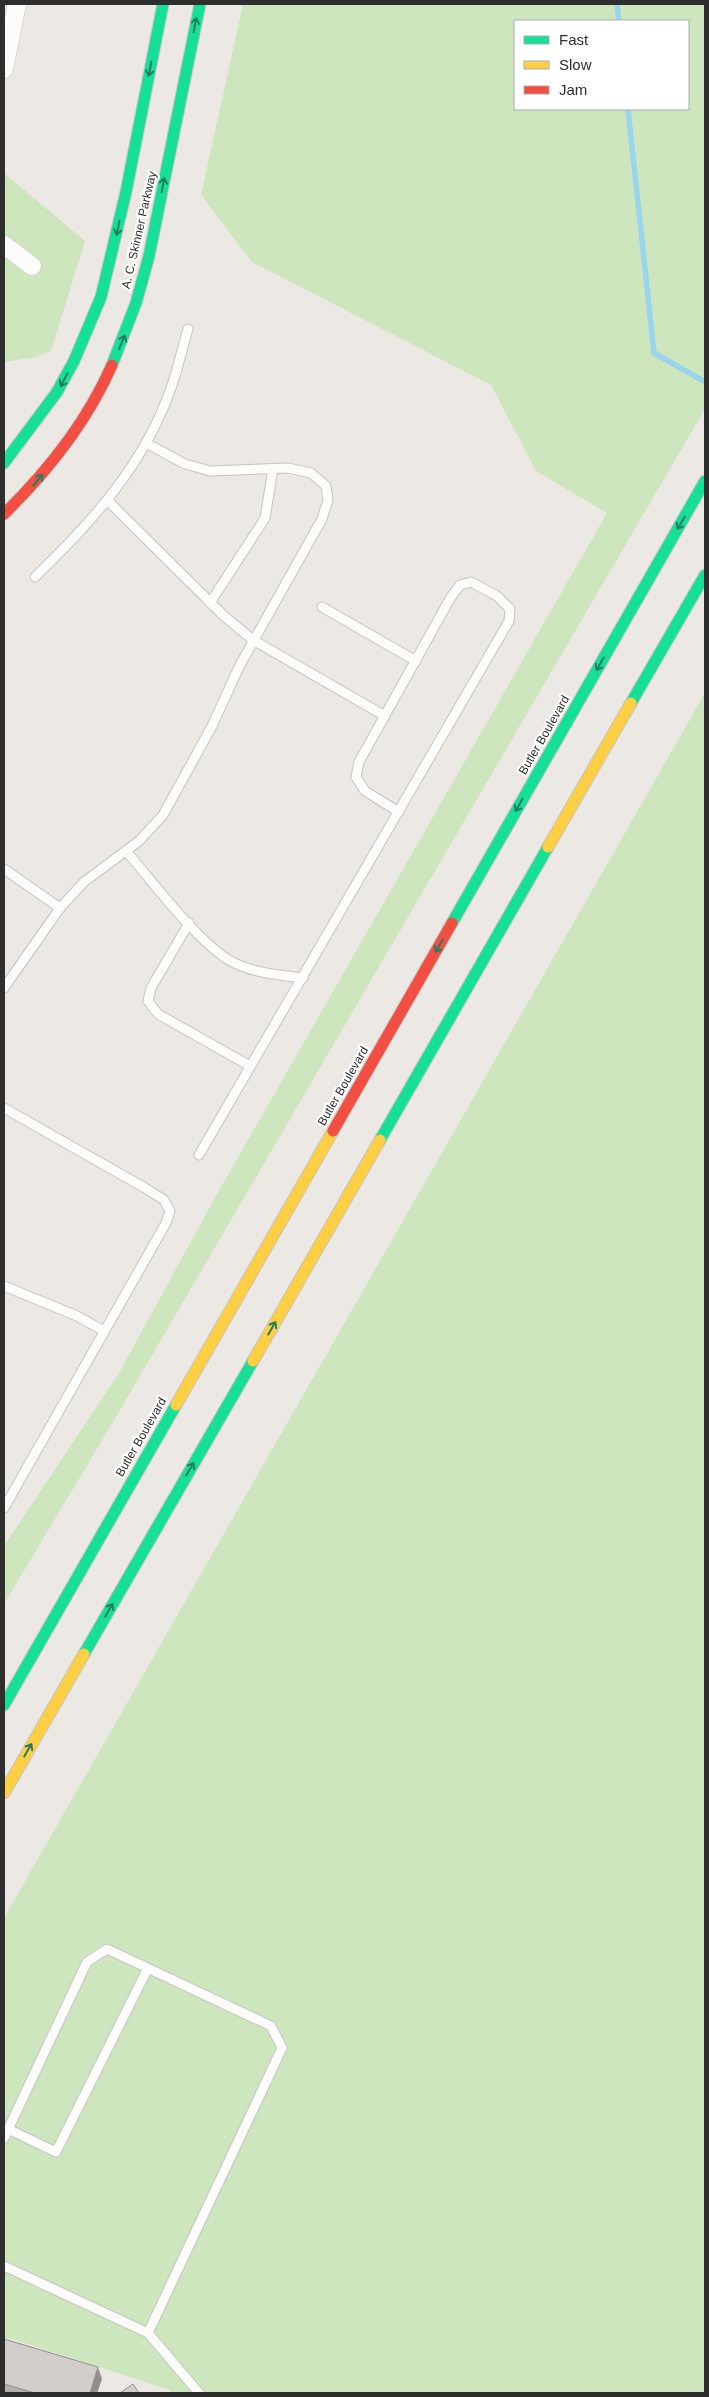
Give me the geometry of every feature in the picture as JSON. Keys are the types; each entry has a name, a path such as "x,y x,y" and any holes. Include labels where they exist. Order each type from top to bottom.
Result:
{"main road":[{"name":"A. C. Skinner Parkway","path":"4,463 57,392 74,361 101,297 124,201 163,4"},
{"name":"A. C. Skinner Parkway","path":"4,514 34,485 76,429 112,366 126,334 146,268 200,4"},
{"name":"Butler Boulevard","path":"4,1704 705,481"},
{"path":"4,1793 705,575"},
{"path":"4,1686 32,1655"}],"street":[{"path":"4,69 17,4"},
{"path":"4,245 32,266"}],"lane":[{"path":"36,577 84,529 108,501 119,487 146,443 171,389 188,329"},
{"path":"4,988 60,908 84,882 139,841 163,815 211,728 254,640 322,519 328,500 326,486 311,474 288,468 210,471 186,464 146,443"},
{"path":"210,603 264,518 273,469"},
{"path":"108,501 210,603 254,640 385,716"},
{"path":"199,1155 303,978 510,621 510,609 497,596 471,582 460,586 451,597 359,762 356,777 365,791 399,812"},
{"path":"322,607 416,661"},
{"path":"126,851 201,936 230,960 265,973 303,978"},
{"path":"4,869 60,908"},
{"path":"189,923 151,988 148,1001 158,1014 250,1066"},
{"path":"4,1108 145,1188 164,1200 170,1211 166,1223 4,1508"},
{"path":"4,1286 70,1313 104,1331"},
{"path":"4,2138 87,1962 107,1949 271,2026 282,2048 148,2333"},
{"path":"8,2129 56,2152 148,1968"},
{"path":"4,2266 148,2333 199,2393"}],"green space":[{"path":"243,4 705,4 705,409 110,1427 4,1604 4,1546 119,1373 217,1194 607,513 536,471 491,385 252,262 201,195"},
{"path":"4,173 85,241 51,351 36,357 4,362"},
{"path":"705,693 705,2393 172,2393 170,2390 9,2338 4,2339 4,1918"}],"building":[{"path":"4,2339 98,2367 90,2393 35,2393 4,2384"},
{"path":"133,2384 139,2393 120,2393"}],"waterway":[{"path":"617,4 619,20"},
{"path":"628,110 654,353 705,382"}],"traffic: fast":[{"path":"4,463 57,392 74,361 101,297 126,192 163,4"},
{"path":"112,365 136,303 149,256 200,4"},
{"path":"452,923 705,481"},
{"path":"631,703 705,575"},
{"path":"380,1140 548,847"},
{"path":"84,1654 253,1361"},
{"path":"4,1705 176,1405"}],"traffic: slow":[{"path":"548,847 631,703"},
{"path":"176,1405 333,1131"},
{"path":"253,1361 380,1140"},
{"path":"4,1793 84,1654"}],"traffic: jam":[{"path":"4,514 36,481 65,445 91,406 112,365"},
{"path":"333,1131 452,923"}]}
